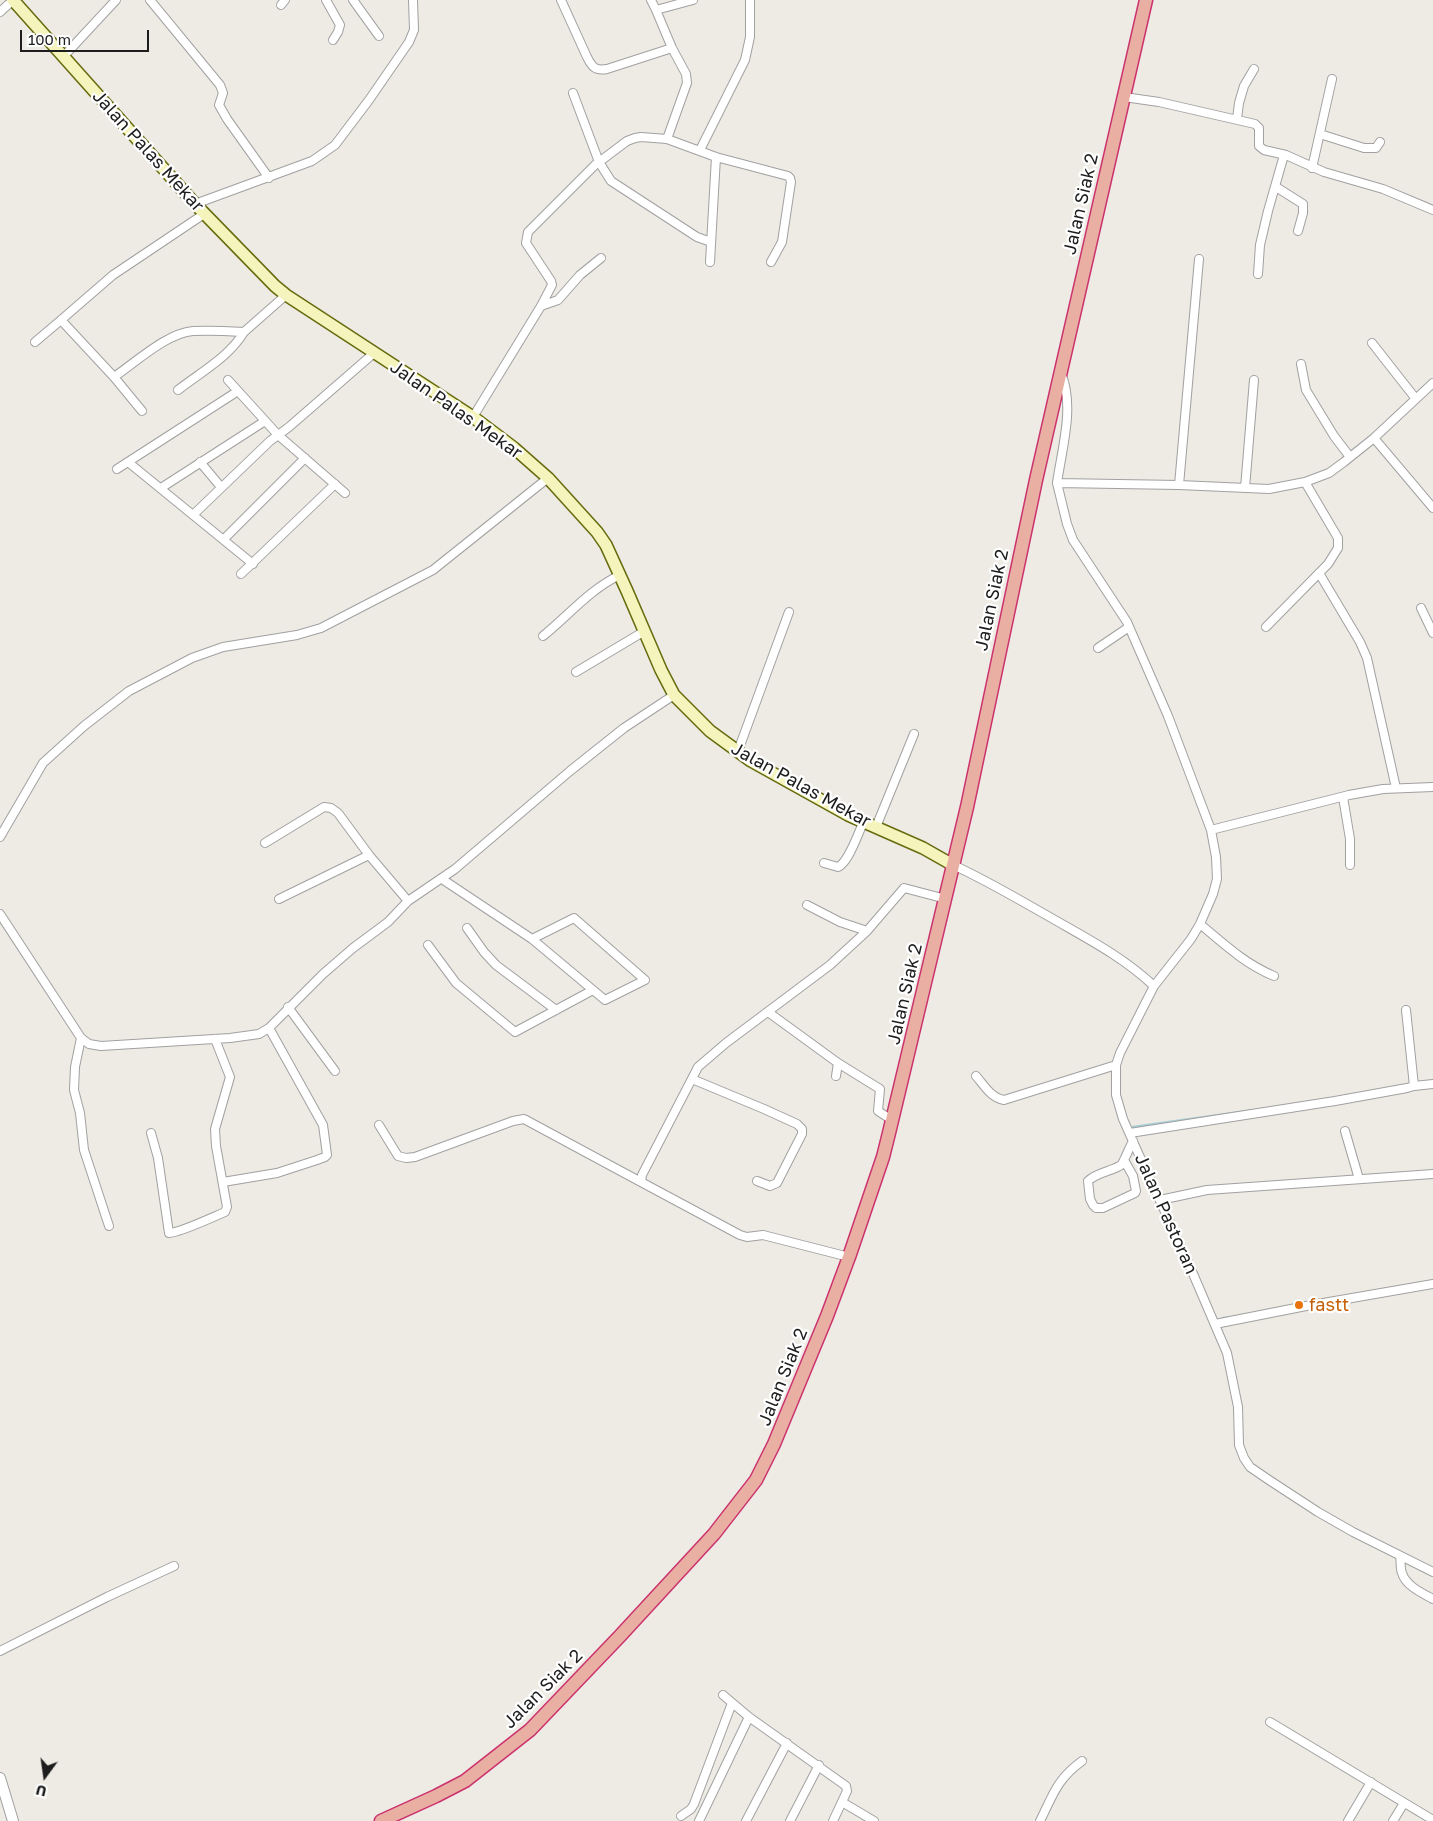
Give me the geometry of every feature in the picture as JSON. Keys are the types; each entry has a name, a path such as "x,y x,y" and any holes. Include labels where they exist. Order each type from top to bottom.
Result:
{"highway":[{"name":"Jalan Siak 2","path":"381,1821 465,1781 530,1730 714,1534 756,1480 774,1444 849,1257 883,1157 967,807 1021,548 1146,0"}],"main road":[{"name":"Jalan Palas Mekar","path":"13,0 204,214 238,250 286,295 472,417 514,448 548,478 597,532 606,545 674,695 710,731 751,761 848,815 923,848 953,865"}],"street":[{"path":"0,12 13,0"},
{"path":"64,56 116,0"},
{"path":"150,0 220,85 222,94 219,105 269,178"},
{"path":"326,0 340,25 333,40"},
{"path":"353,0 379,36"},
{"path":"195,204 312,161 335,145 409,42 414,30 412,0"},
{"path":"561,0 587,57 596,70 607,69 672,48"},
{"path":"651,0 672,48 686,74 687,83 667,139"},
{"path":"656,10 693,0"},
{"path":"700,150 745,60 750,36 750,0"},
{"path":"1237,119 1244,86 1254,69"},
{"path":"1312,168 1332,79"},
{"path":"573,93 599,162 611,181 697,237 711,242"},
{"path":"1124,97 1159,102 1258,125 1259,146 1264,150 1284,155 1312,168 1383,189 1433,210"},
{"path":"1320,134 1364,148 1376,148 1380,142"},
{"path":"472,417 550,288 551,281 526,243 528,232 599,162 635,138 667,139 716,157 788,176 790,178 782,242 771,262"},
{"path":"1258,274 1260,245 1284,155"},
{"path":"710,262 716,157"},
{"path":"1276,188 1304,204 1298,231"},
{"path":"35,342 113,275 204,214"},
{"path":"540,306 558,300 580,275 601,258"},
{"path":"1179,484 1199,259"},
{"path":"178,390 228,352 238,342 244,332 286,295"},
{"path":"61,320 142,411"},
{"path":"114,378 156,347 179,334 192,331 244,332"},
{"path":"1372,343 1416,399"},
{"path":"194,514 278,435 374,353"},
{"path":"1301,364 1306,390 1334,436 1350,457"},
{"path":"1061,371 1066,386 1068,404 1057,482 1179,484 1269,489 1305,482 1329,473 1374,438 1433,383"},
{"path":"228,380 278,435 345,493"},
{"path":"1245,488 1254,380"},
{"path":"117,469 238,391"},
{"path":"161,488 265,421"},
{"path":"1374,438 1433,508"},
{"path":"224,539 305,458"},
{"path":"128,462 253,564"},
{"path":"200,462 221,487"},
{"path":"0,837 43,763 84,726 129,691 192,658 223,647 297,635 321,628 433,570 548,478"},
{"name":"Jalan Pastoran","path":"1057,482 1067,524 1073,540 1129,627 1168,716 1211,830 1216,857 1217,879 1213,894 1200,924 1154,986 1127,1036 1116,1065 1116,1095 1123,1119 1227,1353 1238,1407 1238,1445 1244,1458 1250,1466 1318,1512 1433,1572"},
{"path":"1266,627 1319,573 1334,556 1338,548 1338,538 1305,482"},
{"path":"241,574 335,484"},
{"path":"1319,573 1357,635 1367,658 1396,788"},
{"path":"543,636 563,620 586,597 608,580 620,575"},
{"path":"1421,608 1433,632"},
{"path":"738,751 789,612"},
{"path":"1098,648 1129,627"},
{"path":"576,672 644,632"},
{"path":"0,914 81,1038 89,1044 101,1046 215,1039 259,1034 269,1028 288,1007 353,948 388,922 408,901 442,879 616,734 674,695"},
{"path":"876,827 914,734"},
{"path":"1211,830 1343,797 1396,788 1433,787"},
{"path":"1343,797 1350,839 1350,865"},
{"path":"265,843 324,807 331,808 338,813 369,855 408,901"},
{"path":"824,863 838,867 842,865 848,858 864,822"},
{"path":"279,899 369,855"},
{"path":"953,865 986,880 1102,947 1134,968 1154,986"},
{"path":"442,879 532,939 604,1000 645,980 574,918 532,939"},
{"path":"641,1182 644,1171 698,1067 726,1043 830,965 867,931 904,888 946,899"},
{"path":"807,905 846,925 867,931"},
{"path":"1200,924 1240,958 1274,976"},
{"path":"467,928 496,965 556,1010"},
{"path":"428,945 456,983 515,1032 593,990"},
{"path":"288,1007 335,1071"},
{"path":"1406,1010 1414,1086"},
{"path":"768,1012 838,1063 880,1089 878,1111 892,1120"},
{"path":"223,1182 277,1173 326,1157 327,1155 323,1125 269,1028"},
{"path":"81,1038 75,1067 74,1090 80,1113 84,1150 109,1226"},
{"path":"151,1133 158,1158 169,1232 177,1231 224,1212 227,1207 216,1146 215,1129 230,1078 215,1039"},
{"path":"836,1076 838,1063"},
{"path":"976,1076 992,1096 1004,1100 1116,1065"},
{"path":"692,1079 764,1109 796,1124 802,1129 802,1134 777,1183 770,1186 757,1181"},
{"path":"1124,1160 1133,1176 1135,1193 1103,1208 1096,1208 1090,1199 1088,1181 1110,1169 1120,1166 1132,1137 1433,1084"},
{"path":"380,1125 398,1156 406,1158 415,1157 513,1121 524,1120 740,1235 746,1237 763,1235 849,1257"},
{"path":"1345,1131 1359,1179"},
{"path":"1160,1200 1207,1190 1433,1174"},
{"path":"1215,1324 1433,1284"},
{"path":"1400,1556 1402,1574 1409,1584 1433,1600"},
{"path":"0,1651 107,1597 174,1566"},
{"path":"723,1696 846,1786 847,1789 833,1821"},
{"path":"682,1816 694,1804 732,1703"},
{"path":"699,1821 750,1717"},
{"path":"1270,1722 1433,1820"},
{"path":"746,1821 786,1743"},
{"path":"1040,1821 1059,1782 1068,1771 1082,1761"},
{"path":"790,1821 819,1765"},
{"path":"0,1778 13,1821"},
{"path":"1348,1821 1371,1782"},
{"path":"842,1802 874,1821"},
{"path":"1393,1821 1404,1803"}],"waterway":[{"path":"1133,1127 1255,1110"},
{"path":"1223,1318 1232,1317"}],"place":[{"name":"fastt","path":"1299,1305"}]}
